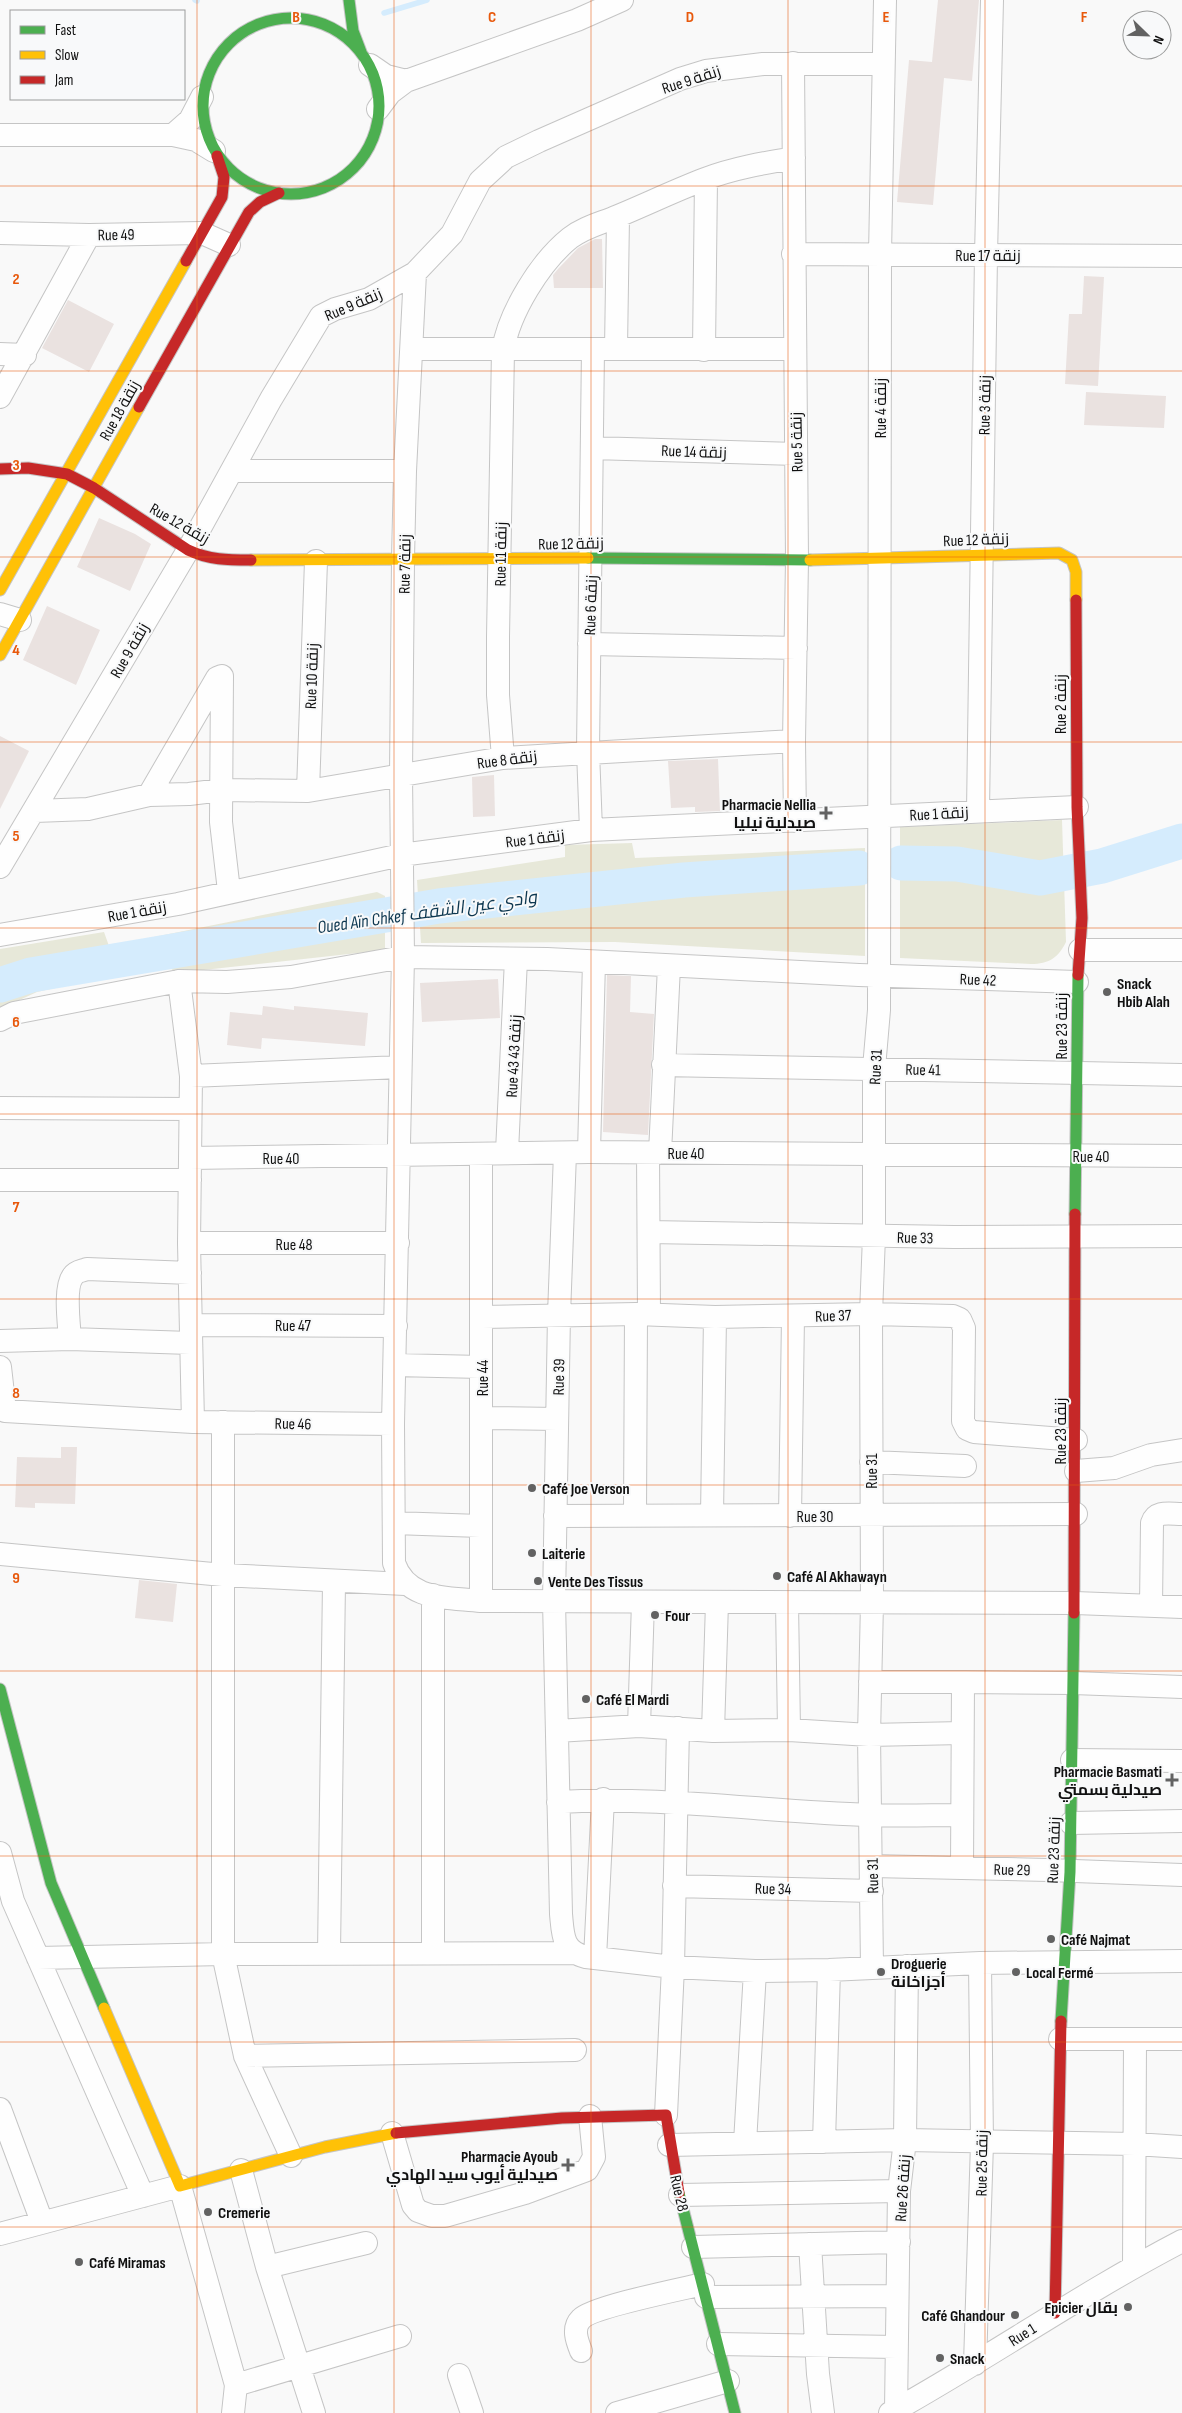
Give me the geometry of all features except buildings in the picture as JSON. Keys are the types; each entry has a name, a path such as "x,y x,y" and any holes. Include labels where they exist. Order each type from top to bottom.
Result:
{"street":[{"path":"0,135 173,135 196,140 216,153 238,178 265,192 296,195 325,188 351,171 370,147 378,120 378,92 354,31 349,0"},
{"path":"378,109 390,93 406,81 577,20 622,0"},
{"name":"Rue 4 زنقة","path":"881,816 880,254 882,64 885,0"},
{"name":"Rue 3 زنقة","path":"978,810 986,255 992,0"},
{"path":"295,18 312,8"},
{"path":"173,135 190,120 202,97 210,68 226,44 249,27 276,18 304,18 330,26 353,43 365,59 386,76 406,81"},
{"name":"Rue 9 زنقة","path":"0,867 35,811 188,550 271,399 320,316 335,309 369,299 415,273 452,234 480,181 506,158 539,141 680,79 706,71 736,66 792,63 882,64"},
{"name":"Rue 5 زنقة","path":"792,63 797,560 794,741 795,821"},
{"path":"202,97 204,128 216,153"},
{"name":"Rue 18 زنقة","path":"0,590 222,197 224,177 216,153"},
{"name":"Rue 11 زنقة","path":"503,758 498,695 503,350 508,326 516,310 556,251 581,231 618,217 706,178 736,169 794,158"},
{"path":"704,350 706,178"},
{"name":"Rue 18 زنقة","path":"0,654 10,617 94,488 248,212 260,202 279,193"},
{"path":"616,349 618,217"},
{"name":"Rue 49","path":"0,233 89,235 202,233 229,245"},
{"path":"0,397 25,355 89,235"},
{"name":"Rue 17 زنقة","path":"793,254 1182,256"},
{"name":"Rue 7 زنقة","path":"405,1584 398,1575 394,1563 393,1424 403,957 400,775 405,471 415,273"},
{"path":"412,349 794,350"},
{"name":"Rue 6 زنقة","path":"591,830 588,751 592,558 593,349"},
{"path":"0,354 25,355"},
{"name":"Rue 14 زنقة","path":"592,448 796,454"},
{"path":"0,469 28,468 67,474 94,488"},
{"path":"232,471 405,471"},
{"name":"Rue 12 زنقة","path":"94,488 188,550 203,557 218,560 316,561 592,558 797,560 1059,553 1068,557"},
{"name":"Rue 2 زنقة","path":"1068,557 1072,560 1076,572 1077,807 1081,899"},
{"name":"Rue 10 زنقة","path":"308,791 316,561"},
{"path":"589,644 796,648"},
{"path":"149,795 217,678 223,677 222,848 229,891"},
{"name":"Rue 8 زنقة","path":"35,811 88,809 149,795 189,794 222,790 308,791 503,758 588,751 794,741"},
{"name":"Rue 1 زنقة","path":"0,935 178,904 229,891 402,855 591,830 795,821 978,810 1077,807"},
{"name":"Rue 31","path":"872,1967 869,1735 872,1603 871,1314 874,1236 874,1068 879,1010 881,816"},
{"name":"Rue 23 زنقة","path":"1055,2313 1060,2039 1071,1823 1076,1514 1075,1237 1077,982 1081,899"},
{"path":"1080,950 1182,950"},
{"name":"Rue 42","path":"0,1020 14,1013 179,981 227,982 291,977 403,957 516,959 879,976 1077,982"},
{"name":"Rue 43 زنقة 43","path":"507,1152 516,959"},
{"path":"589,1152 594,962"},
{"path":"635,1516 642,1314 654,1153 664,1065 669,966"},
{"path":"179,981 191,1076 190,1334 193,1422"},
{"name":"Rue 41","path":"664,1065 1182,1075"},
{"path":"191,1076 400,1067"},
{"path":"0,1108 190,1110"},
{"name":"Rue 40","path":"190,1158 481,1154 507,1152 1182,1156"},
{"name":"Rue 39","path":"565,1152 559,1315 554,1601 558,1802 564,1939 566,1947 585,1956"},
{"name":"Rue 44","path":"481,1154 481,1601"},
{"path":"0,1180 190,1180"},
{"name":"Rue 33","path":"649,1232 874,1236 1182,1236"},
{"name":"Rue 48","path":"190,1243 398,1243"},
{"path":"70,1339 68,1293 71,1277 77,1272 87,1269 190,1273"},
{"name":"Rue 37","path":"482,1317 642,1314 794,1317 871,1314 952,1316 960,1319 964,1328 964,1426 970,1431 1076,1440"},
{"path":"712,1515 715,1316"},
{"path":"790,1516 794,1317"},
{"name":"Rue 47","path":"0,1342 396,1326"},
{"path":"395,1365 482,1367"},
{"path":"0,1367 2,1412"},
{"name":"Rue 46","path":"2,1412 193,1422 393,1424"},
{"path":"482,1418 557,1420"},
{"path":"223,1422 223,1954 246,2056 291,2156"},
{"path":"1076,1471 1114,1468 1151,1455 1182,1450"},
{"path":"871,1462 965,1466"},
{"name":"Rue 30","path":"555,1516 1076,1514"},
{"path":"1151,1606 1152,1523 1158,1514 1182,1514"},
{"path":"394,1524 480,1526"},
{"path":"0,1554 223,1575 334,1582 405,1584 415,1591 481,1601 1075,1603 1182,1607"},
{"path":"329,1953 334,1582"},
{"path":"433,1595 433,1952"},
{"path":"639,1726 642,1602"},
{"path":"712,1731 717,1603"},
{"path":"786,1603 789,1730"},
{"path":"870,1682 1073,1683 1182,1688"},
{"path":"962,1868 964,1682"},
{"path":"0,1689 51,1883 180,2186 236,2385 233,2413"},
{"path":"557,1731 639,1726 712,1731 789,1730 869,1735 962,1733"},
{"name":"Rue 28","path":"678,1728 666,2115 669,2145 680,2195 728,2381 734,2413"},
{"path":"1072,1760 1182,1761"},
{"path":"585,1956 603,1799"},
{"path":"558,1802 603,1799 676,1801 870,1815 962,1815"},
{"path":"1071,1823 1182,1821"},
{"path":"0,1853 13,1900 143,2196"},
{"name":"Rue 29","path":"872,1866 1182,1875"},
{"name":"Rue 34","path":"674,1886 872,1891"},
{"path":"38,1958 433,1952 585,1956 672,1967 755,1971 829,1970 980,1963 1182,1960"},
{"name":"Rue 25 زنقة","path":"975,2364 982,2142 980,1963"},
{"name":"Rue 26 زنقة","path":"893,2411 900,2192 905,2140 907,1966"},
{"path":"824,2142 829,1970"},
{"path":"746,2143 755,1971"},
{"path":"1060,2039 1182,2039"},
{"path":"1134,2266 1135,2040"},
{"path":"246,2056 575,2050"},
{"path":"0,2109 42,2222"},
{"path":"0,2234 291,2156 392,2133 590,2116 666,2115"},
{"path":"392,2133 413,2205 417,2210 427,2215 445,2216 526,2192 587,2170 592,2162 594,2151 590,2116"},
{"path":"669,2145 905,2140 1135,2144 1182,2147"},
{"path":"242,2170 267,2267 314,2413"},
{"path":"680,2195 900,2192"},
{"name":"Rue 1","path":"893,2411 975,2364 1134,2266 1182,2241"},
{"path":"693,2247 899,2242"},
{"path":"267,2267 366,2243"},
{"path":"810,2244 823,2413"},
{"path":"581,2351 576,2333 578,2322 584,2316 606,2308 704,2290 814,2296 897,2296"},
{"path":"236,2385 400,2336"},
{"path":"718,2344 896,2347"},
{"path":"459,2375 472,2413"},
{"path":"617,2413 728,2381"}],"shaded area":[{"path":"1062,820 1066,942 1056,956 1043,963 1031,964 900,958 900,827"},
{"path":"632,843 635,858 865,848 865,956 615,942 421,943 417,880 565,857 565,845"},
{"path":"377,892 385,896 385,950 176,973 166,964 37,992 0,1009 0,949 104,932 109,946"}],"waterway":[{"path":"384,13 427,0"},
{"name":"Oued Aïn Chkef وادي عين الشقف","path":"901,863 957,864 1040,878 1102,866 1182,841"},
{"name":"Oued Aïn Chkef وادي عين الشقف","path":"0,985 31,975 439,906 684,880 859,868"}],"traffic: fast":[{"path":"349,0 353,31 361,52"},
{"path":"282,18 300,18 317,21 333,28 359,50 369,64 376,80 379,106 378,123 373,140 359,162 347,174 333,184 317,191 300,194 282,194 265,191 249,184 223,162 213,148 206,132 203,115 203,97 206,80 213,64 235,38 249,28 265,21 282,18"},
{"path":"588,558 810,560"},
{"path":"1075,1214 1078,975"},
{"path":"1061,2021 1070,1872 1074,1613"},
{"path":"0,1689 51,1883 104,2008"},
{"path":"679,2193 735,2413"}],"traffic: slow":[{"path":"0,590 186,261"},
{"path":"0,655 139,407"},
{"path":"810,560 1059,553 1072,560 1076,572 1076,600"},
{"path":"251,560 588,558"},
{"path":"104,2008 180,2186 325,2147 396,2133"}],"traffic: jam":[{"path":"186,261 222,197 224,177 217,156"},
{"path":"139,407 249,212 260,202 279,193"},
{"path":"0,469 28,468 67,474 94,488 188,550 211,558 251,560"},
{"path":"1076,600 1077,807 1082,918 1078,975"},
{"path":"1074,1613 1075,1214"},
{"path":"1055,2313 1061,2021"},
{"path":"396,2133 562,2118 666,2115 679,2193"}],"place":[{"name":"Pharmacie Nellia صيدلية نيليا","path":"826,813"},
{"name":"Snack Hbib Alah","path":"1107,992"},
{"name":"Café Joe Verson","path":"532,1488"},
{"name":"Laiterie","path":"532,1553"},
{"name":"Café Al Akhawayn","path":"777,1576"},
{"name":"Vente Des Tissus","path":"538,1581"},
{"name":"Four","path":"655,1615"},
{"name":"Café El Mardi","path":"586,1699"},
{"name":"Pharmacie Basmati صيدلية بسمتي","path":"1172,1780"},
{"name":"Café Najmat","path":"1051,1939"},
{"name":"Droguerie أجزاخانة","path":"881,1972"},
{"name":"Local Fermé","path":"1016,1972"},
{"name":"Pharmacie Ayoub صيدلية أيوب سيد الهادي","path":"568,2165"},
{"name":"Cremerie","path":"208,2212"},
{"name":"Café Miramas","path":"79,2262"},
{"name":"Epicier بقال","path":"1128,2307"},
{"name":"Café Ghandour","path":"1015,2315"},
{"name":"Snack","path":"940,2358"}]}
